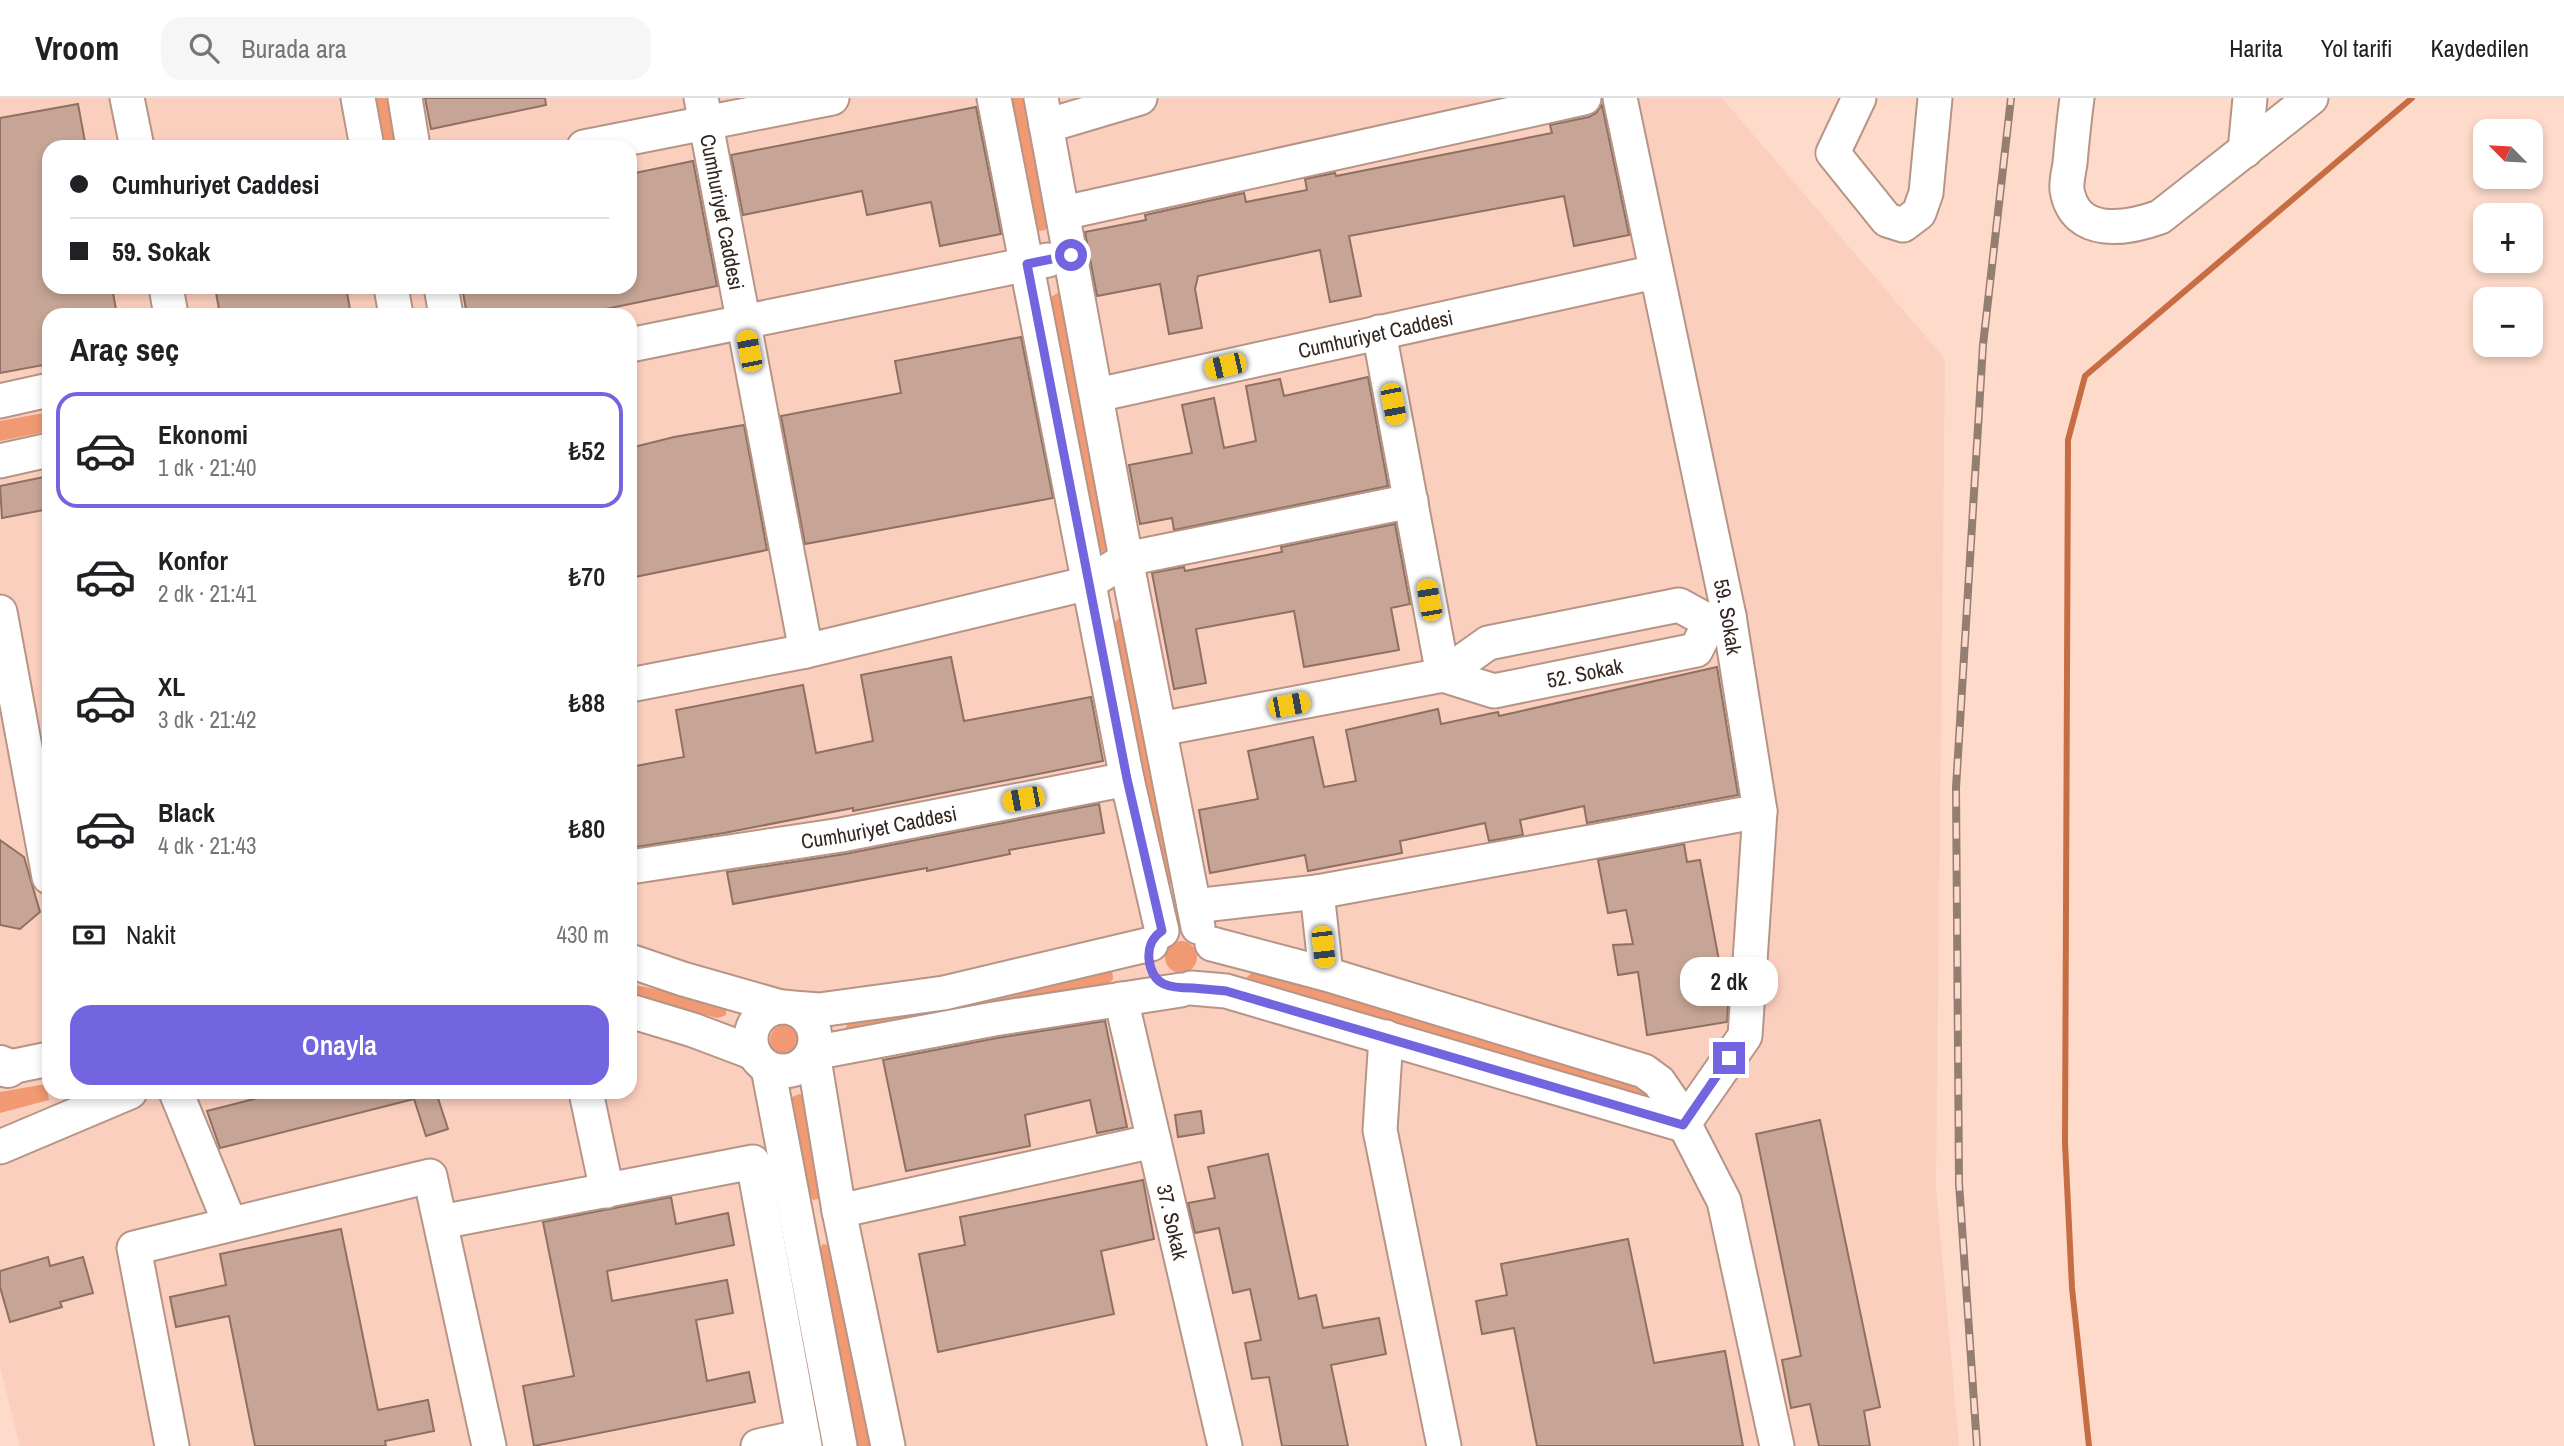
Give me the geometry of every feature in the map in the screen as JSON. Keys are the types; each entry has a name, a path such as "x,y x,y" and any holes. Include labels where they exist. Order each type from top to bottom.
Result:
{"street":[{"path":"127,98 136,140"},
{"path":"358,98 365,140"},
{"path":"405,98 412,140"},
{"path":"607,140 704,110 832,98"},
{"path":"994,98 1156,937 1148,954 1154,974 1161,982 1186,989 1226,991 1683,1125"},
{"path":"637,1013 693,1030 761,1061 778,1072 798,1068 813,1053 994,1019 1186,989 1201,984 1213,967 1215,955 1202,926 1126,559 1044,112 1140,98"},
{"path":"1063,213 1584,98"},
{"name":"59. Sokak","path":"1620,98 1719,619 1760,811 1745,1036 1683,1125"},
{"path":"1859,98 1833,153 1887,220 1903,225 1919,213 1926,193 1935,98"},
{"path":"2077,98 2067,188 2074,209 2088,221 2109,228 2136,225 2160,217 2311,98"},
{"path":"2245,150 2250,98"},
{"name":"Cumhuriyet Caddesi","path":"704,110 806,651"},
{"path":"637,344 744,324 1071,255"},
{"name":"Cumhuriyet Caddesi","path":"1097,395 1655,272"},
{"path":"1379,332 1443,675"},
{"path":"0,401 42,392"},
{"path":"0,461 42,452"},
{"path":"637,684 806,651 1089,583 1126,559 1411,500"},
{"name":"52. Sokak","path":"1160,730 1443,675 1488,643 1679,604 1719,619 1696,650 1494,691 1443,675"},
{"path":"0,612 26,771 42,822"},
{"name":"Cumhuriyet Caddesi","path":"637,866 841,835 1127,779"},
{"path":"1202,926 1317,892 1760,811"},
{"path":"1317,892 1326,974"},
{"path":"840,1446 761,1061 751,1043 755,1023 771,1009 787,1007 819,1010 944,993 1156,937 1176,923 1202,926 1326,974 1644,1071 1659,1082 1674,1104 1724,1201 1777,1446"},
{"path":"637,963 683,979 787,1007 802,1013 810,1021 816,1043 813,1053 838,1210 888,1446"},
{"name":"37. Sokak","path":"1121,999 1225,1446"},
{"path":"1387,1037 1380,1130 1444,1446"},
{"path":"3,1068 42,1060"},
{"path":"0,1147 113,1099"},
{"path":"179,1099 230,1224"},
{"path":"587,1099 607,1191"},
{"path":"838,1210 1154,1141"},
{"path":"441,1222 753,1162 804,1441 758,1446"},
{"path":"172,1446 134,1248 430,1176 489,1446"}],"shaded area":[{"path":"0,98 1722,98 1945,359 1936,1188 1959,1446 20,1446 0,1366"},
{"path":"375,98 392,98 401,140 384,140"},
{"path":"1009,98 1027,98 1049,225 1045,230 1034,228"},
{"path":"1059,292 1063,293 1108,551 1098,552 1048,299"},
{"path":"42,413 42,432 0,441 0,421"},
{"path":"1123,618 1176,881 1168,885 1163,883 1113,624"},
{"path":"1181,941 1192,946 1197,957 1192,968 1181,973 1170,968 1165,957 1170,946"},
{"path":"1112,969 1113,979 1107,986 849,1034 845,1029 851,1017"},
{"path":"1255,970 1646,1085 1644,1101 1249,984 1247,977"},
{"path":"637,985 726,1003 726,1015 718,1018 637,1000"},
{"path":"786,1024 797,1029 802,1040 797,1051 786,1056 775,1051 770,1040 775,1029"},
{"path":"42,1085 42,1099 49,1100 0,1113 0,1092"},
{"path":"799,1094 806,1097 821,1198 813,1200 808,1194 790,1103 792,1097"},
{"path":"823,1244 833,1246 872,1446 856,1446 818,1251"}],"building":[{"path":"425,98 545,98 546,105 431,129"},
{"path":"78,104 85,140 42,140 42,294 113,294 116,308 42,308 42,365 0,373 0,118"},
{"path":"1602,105 1629,235 1574,246 1564,196 1349,236 1361,296 1330,302 1320,250 1198,276 1195,289 1202,328 1169,334 1160,284 1097,296 1085,232 1146,220 1145,215 1244,193 1246,202 1307,190 1305,179 1335,173 1336,176 1552,133 1550,125 1589,117"},
{"path":"976,107 1001,234 940,246 931,202 867,215 862,191 743,215 731,155"},
{"path":"693,161 717,286 611,308 466,308 463,294 637,294 637,173"},
{"path":"216,294 347,294 350,308 219,308"},
{"path":"1021,337 1053,498 805,544 781,416 901,393 895,361"},
{"path":"1368,377 1388,486 1174,530 1172,518 1140,524 1129,465 1192,453 1182,405 1214,398 1224,448 1256,441 1246,386 1280,379 1284,396"},
{"path":"744,425 767,550 637,577 637,446"},
{"path":"42,477 42,510 2,518 0,486"},
{"path":"1395,524 1410,604 1391,608 1399,650 1304,667 1294,611 1196,629 1206,683 1174,689 1152,573 1184,567 1185,571 1282,552 1281,547"},
{"path":"951,657 964,721 1091,697 1103,761 853,811 853,808 637,847 637,766 684,757 676,710 803,685 816,753 873,741 861,675"},
{"path":"1717,667 1738,795 1587,823 1584,806 1520,820 1523,835 1489,841 1485,823 1400,841 1402,853 1308,871 1305,855 1210,873 1199,810 1258,799 1248,751 1313,737 1324,787 1356,781 1346,730 1438,709 1441,724 1498,712 1499,716"},
{"path":"1099,804 1104,833 1009,850 1010,854 927,871 927,868 733,904 727,872 845,854"},
{"path":"0,840 24,857 40,912 20,929 0,925"},
{"path":"1684,844 1687,862 1700,860 1725,992 1729,992 1727,1022 1647,1035 1638,972 1618,975 1613,945 1633,944 1626,910 1608,913 1598,860"},
{"path":"1105,1021 1127,1127 1097,1133 1090,1100 1025,1115 1030,1146 906,1171 883,1060"},
{"path":"254,1099 414,1099 220,1148 207,1111"},
{"path":"414,1099 438,1099 448,1129 426,1136"},
{"path":"1201,1111 1204,1133 1178,1137 1175,1115"},
{"path":"1820,1120 1880,1407 1864,1411 1870,1446 1819,1446 1810,1404 1791,1408 1782,1360 1801,1356 1756,1134"},
{"path":"1268,1154 1299,1299 1316,1295 1323,1328 1379,1318 1386,1354 1331,1365 1348,1446 1282,1446 1269,1377 1252,1379 1245,1343 1261,1340 1250,1289 1233,1293 1219,1228 1195,1233 1188,1203 1215,1198 1208,1167"},
{"path":"1143,1180 1154,1239 1101,1251 1114,1314 938,1352 919,1254 965,1245 960,1217"},
{"path":"671,1197 676,1224 728,1213 734,1245 607,1271 612,1301 727,1280 733,1313 696,1320 707,1381 749,1372 755,1402 534,1446 523,1386 574,1376 543,1222"},
{"path":"341,1229 378,1410 428,1400 434,1431 385,1441 386,1446 255,1446 229,1316 176,1327 170,1297 226,1285 220,1254"},
{"path":"1628,1239 1654,1363 1725,1351 1743,1446 1537,1446 1514,1328 1482,1334 1476,1301 1507,1295 1501,1264"},
{"path":"48,1257 50,1266 83,1257 93,1293 60,1302 62,1307 10,1322 0,1287 0,1271"}],"waterway":[{"path":"2089,1446 2072,1288 2065,1143 2068,440 2085,376 2412,98"}],"railway":[{"path":"1977,1446 1959,1183 1956,788 1983,345 2011,98"}],"route":[{"path":"1071,255 1027,264 1127,779 1162,931 1157,934 1148,954 1154,974 1170,988 1226,991 1683,1125 1729,1058"}]}
